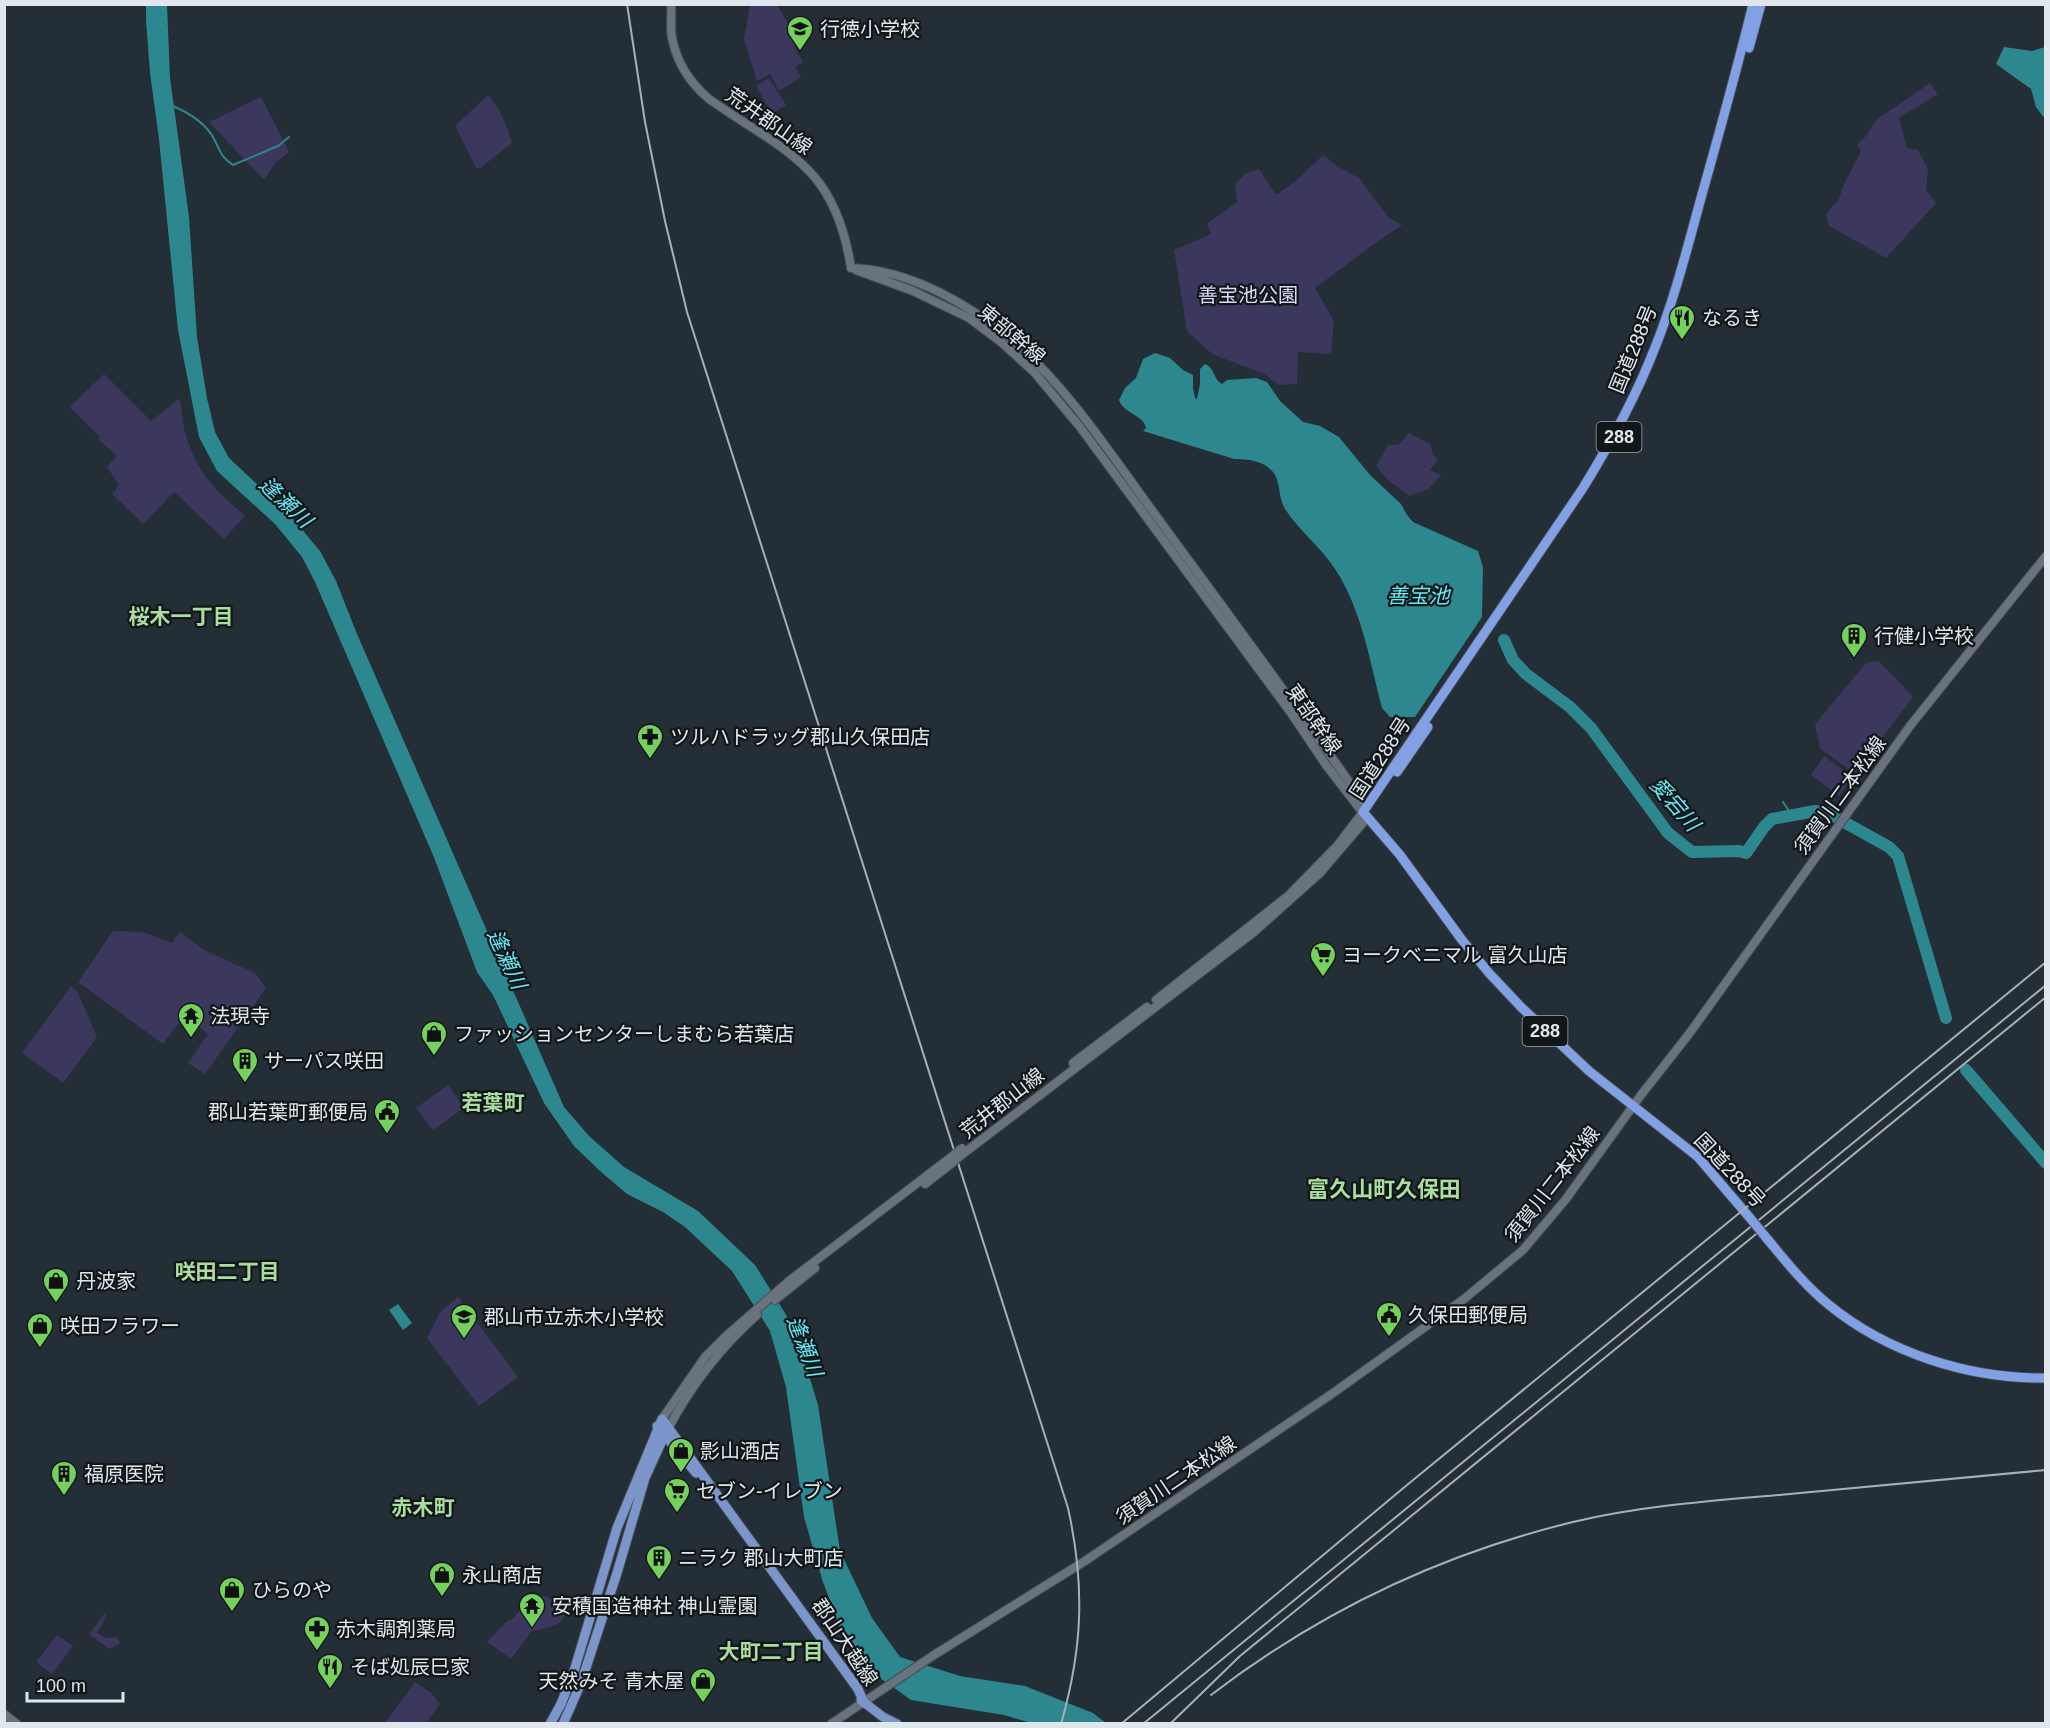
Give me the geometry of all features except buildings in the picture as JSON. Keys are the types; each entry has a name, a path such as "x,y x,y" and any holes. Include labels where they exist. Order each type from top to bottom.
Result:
{"highway":[{"name":"国道288号","path":"1366,815 1583,488 1630,404 1654,349 1678,281 1738,68 1753,4"},
{"name":"国道288号","path":"1366,815 1582,497 1615,445 1632,412 1669,326 1761,4"},
{"name":"国道288号","path":"1366,815 1400,855 1449,923 1489,973 1562,1047 1698,1157 1801,1279 1828,1305 1872,1334 1921,1356 2002,1376 2046,1378"}],"main road":[{"name":"荒井郡山線","path":"670,4 672,37 680,64 687,76 709,99 786,149 816,177 838,214 846,239 851,268"},
{"name":"東部幹線","path":"851,268 881,271 927,287 951,299 998,328 1042,368 1098,438 1285,691 1357,793 1366,815"},
{"name":"須賀川二本松線","path":"831,1724 931,1657 1085,1561 1336,1391 1503,1268 1523,1250 1543,1228 1721,991 1910,726 2046,556"},
{"name":"荒井郡山線","path":"659,1423 705,1357 782,1290 1254,933 1320,873 1366,815"},
{"name":"荒井郡山線","path":"667,1431 681,1406 712,1363 751,1317"},
{"name":"郡山大越線","path":"659,1423 864,1703 897,1724"},
{"path":"550,1724 574,1671 617,1528 659,1423"},
{"path":"563,1724 581,1683 617,1574 645,1478 667,1431"},
{"path":"4,1714 17,1724"}],"green space":[{"path":"750,5 777,5 800,42 794,46 803,62 795,67 801,77 779,91 770,74 757,81 744,39"},
{"path":"769,78 786,105 772,114 756,86"},
{"path":"1930,83 1938,94 1899,118 1907,148 1918,150 1928,169 1926,190 1936,203 1886,258 1829,226 1826,214 1839,199 1861,151 1857,145 1877,119"},
{"path":"487,96 500,111 512,141 480,168 476,168 456,128 457,124"},
{"path":"261,97 289,152 275,163 264,180 209,122"},
{"name":"善宝池公園","path":"1323,155 1359,178 1389,218 1402,225 1315,288 1334,321 1331,354 1298,352 1297,384 1279,385 1264,374 1212,354 1187,331 1174,250 1211,234 1207,224 1237,202 1235,184 1245,174 1259,169 1276,195 1297,180"},
{"path":"104,374 151,421 179,399 185,432 201,469 216,489 245,516 224,539 174,492 143,524 112,494 119,485 107,467 117,456 98,439 100,437 70,407"},
{"path":"1409,433 1430,444 1433,455 1438,459 1430,470 1441,475 1429,489 1410,496 1388,480 1376,466 1388,445 1398,445"},
{"path":"1879,661 1913,697 1855,774 1820,748 1815,724 1866,663"},
{"path":"1824,756 1853,777 1839,796 1811,775"},
{"path":"113,931 143,932 172,943 180,932 204,950 255,973 266,988 205,1074 188,1063 208,1034 184,1016 163,1044 78,982"},
{"path":"71,986 77,991 97,1037 63,1083 22,1053"},
{"path":"448,1085 464,1108 433,1130 416,1108"},
{"path":"458,1297 518,1377 479,1406 427,1338 440,1312"},
{"path":"533,1593 561,1602 564,1616 552,1627 532,1631 511,1659 487,1642 507,1621 513,1619"},
{"path":"106,1612 107,1615 97,1633 106,1638 116,1637 120,1642 109,1649 89,1634"},
{"path":"57,1635 73,1646 52,1674 37,1661"},
{"path":"415,1682 431,1693 440,1704 426,1723 385,1723"}],"water":[{"path":"146,5 167,5 170,78 189,217 197,337 215,432 229,458 289,514 320,551 336,581 357,634 564,1107 589,1136 624,1167 698,1211 755,1265 795,1329 818,1405 840,1551 872,1618 900,1657 960,1676 1025,1686 1093,1713 1106,1723 1031,1723 1004,1715 911,1700 873,1673 842,1634 822,1579 804,1517 786,1387 770,1331 732,1271 685,1227 663,1212 627,1194 600,1171 574,1146 544,1103 493,995 477,972 433,855 315,582 302,557 275,524 217,471 199,437 178,330 150,73"},
{"path":"2004,47 2032,51 2045,47 2045,119 2036,107 2031,89 1996,64"},
{"name":"善宝池","path":"1155,353 1170,358 1183,370 1193,375 1193,388 1197,399 1200,369 1205,364 1211,368 1222,384 1227,380 1256,378 1267,382 1280,401 1303,422 1320,426 1339,437 1370,475 1401,504 1413,522 1478,551 1483,567 1482,617 1415,717 1390,717 1382,708 1359,619 1352,602 1335,569 1285,509 1272,470 1255,461 1234,459 1143,431 1146,428 1142,420 1122,405 1119,400 1125,388 1136,378 1143,359"},
{"path":"398,1304 412,1323 403,1330 389,1310"}],"waterway":[{"path":"173,106 202,123 211,133 223,156 233,165 278,146 289,137"},
{"name":"愛宕川","path":"1504,640 1513,660 1526,674 1570,707 1591,728 1668,833 1692,852 1739,851 1746,853 1772,819 1815,811 1828,813 1889,847 1898,856 1946,1018"},
{"path":"1783,802 1791,814"},
{"name":"愛宕川","path":"1966,1070 2046,1163"}],"railway":[{"path":"627,4 645,122 665,221 687,312 1068,1508 1077,1563 1079,1616 1074,1669 1061,1724"},
{"path":"1121,1724 1407,1485 2046,962"},
{"path":"1143,1724 2046,985"},
{"path":"1170,1724 1240,1656 2046,997"},
{"path":"1211,1695 1252,1665 1338,1613 1429,1569 1524,1535 1598,1516 1675,1505 2046,1470"}],"place":[{"name":"行徳小学校","path":"800,52"},
{"name":"なるき","path":"1682,341"},
{"name":"行健小学校","path":"1854,659"},
{"name":"ツルハドラッグ郡山久保田店","path":"650,760"},
{"name":"ヨークベニマル 富久山店","path":"1323,978"},
{"name":"法現寺","path":"191,1039"},
{"name":"ファッションセンターしまむら若葉店","path":"434,1057"},
{"name":"サーパス咲田","path":"245,1084"},
{"name":"郡山若葉町郵便局","path":"387,1135"},
{"name":"丹波家","path":"56,1304"},
{"name":"久保田郵便局","path":"1389,1338"},
{"name":"郡山市立赤木小学校","path":"464,1340"},
{"name":"咲田フラワー","path":"40,1349"},
{"name":"影山酒店","path":"681,1474"},
{"name":"福原医院","path":"64,1497"},
{"name":"セブン-イレブン","path":"677,1514"},
{"name":"ニラク 郡山大町店","path":"659,1581"},
{"name":"永山商店","path":"442,1598"},
{"name":"ひらのや","path":"232,1613"},
{"name":"安積国造神社 神山霊園","path":"532,1629"},
{"name":"赤木調剤薬局","path":"317,1652"},
{"name":"そば処辰巳家","path":"330,1690"},
{"name":"天然みそ 青木屋","path":"703,1704"}],"district":[{"name":"桜木一丁目","path":"181,616"},
{"name":"若葉町","path":"493,1102"},
{"name":"富久山町久保田","path":"1384,1189"},
{"name":"咲田二丁目","path":"227,1271"},
{"name":"赤木町","path":"423,1507"},
{"name":"大町二丁目","path":"771,1651"}],"water label":[{"name":"逢瀬川","path":"286,502"},
{"name":"逢瀬川","path":"507,959"},
{"name":"逢瀬川","path":"805,1346"}]}
